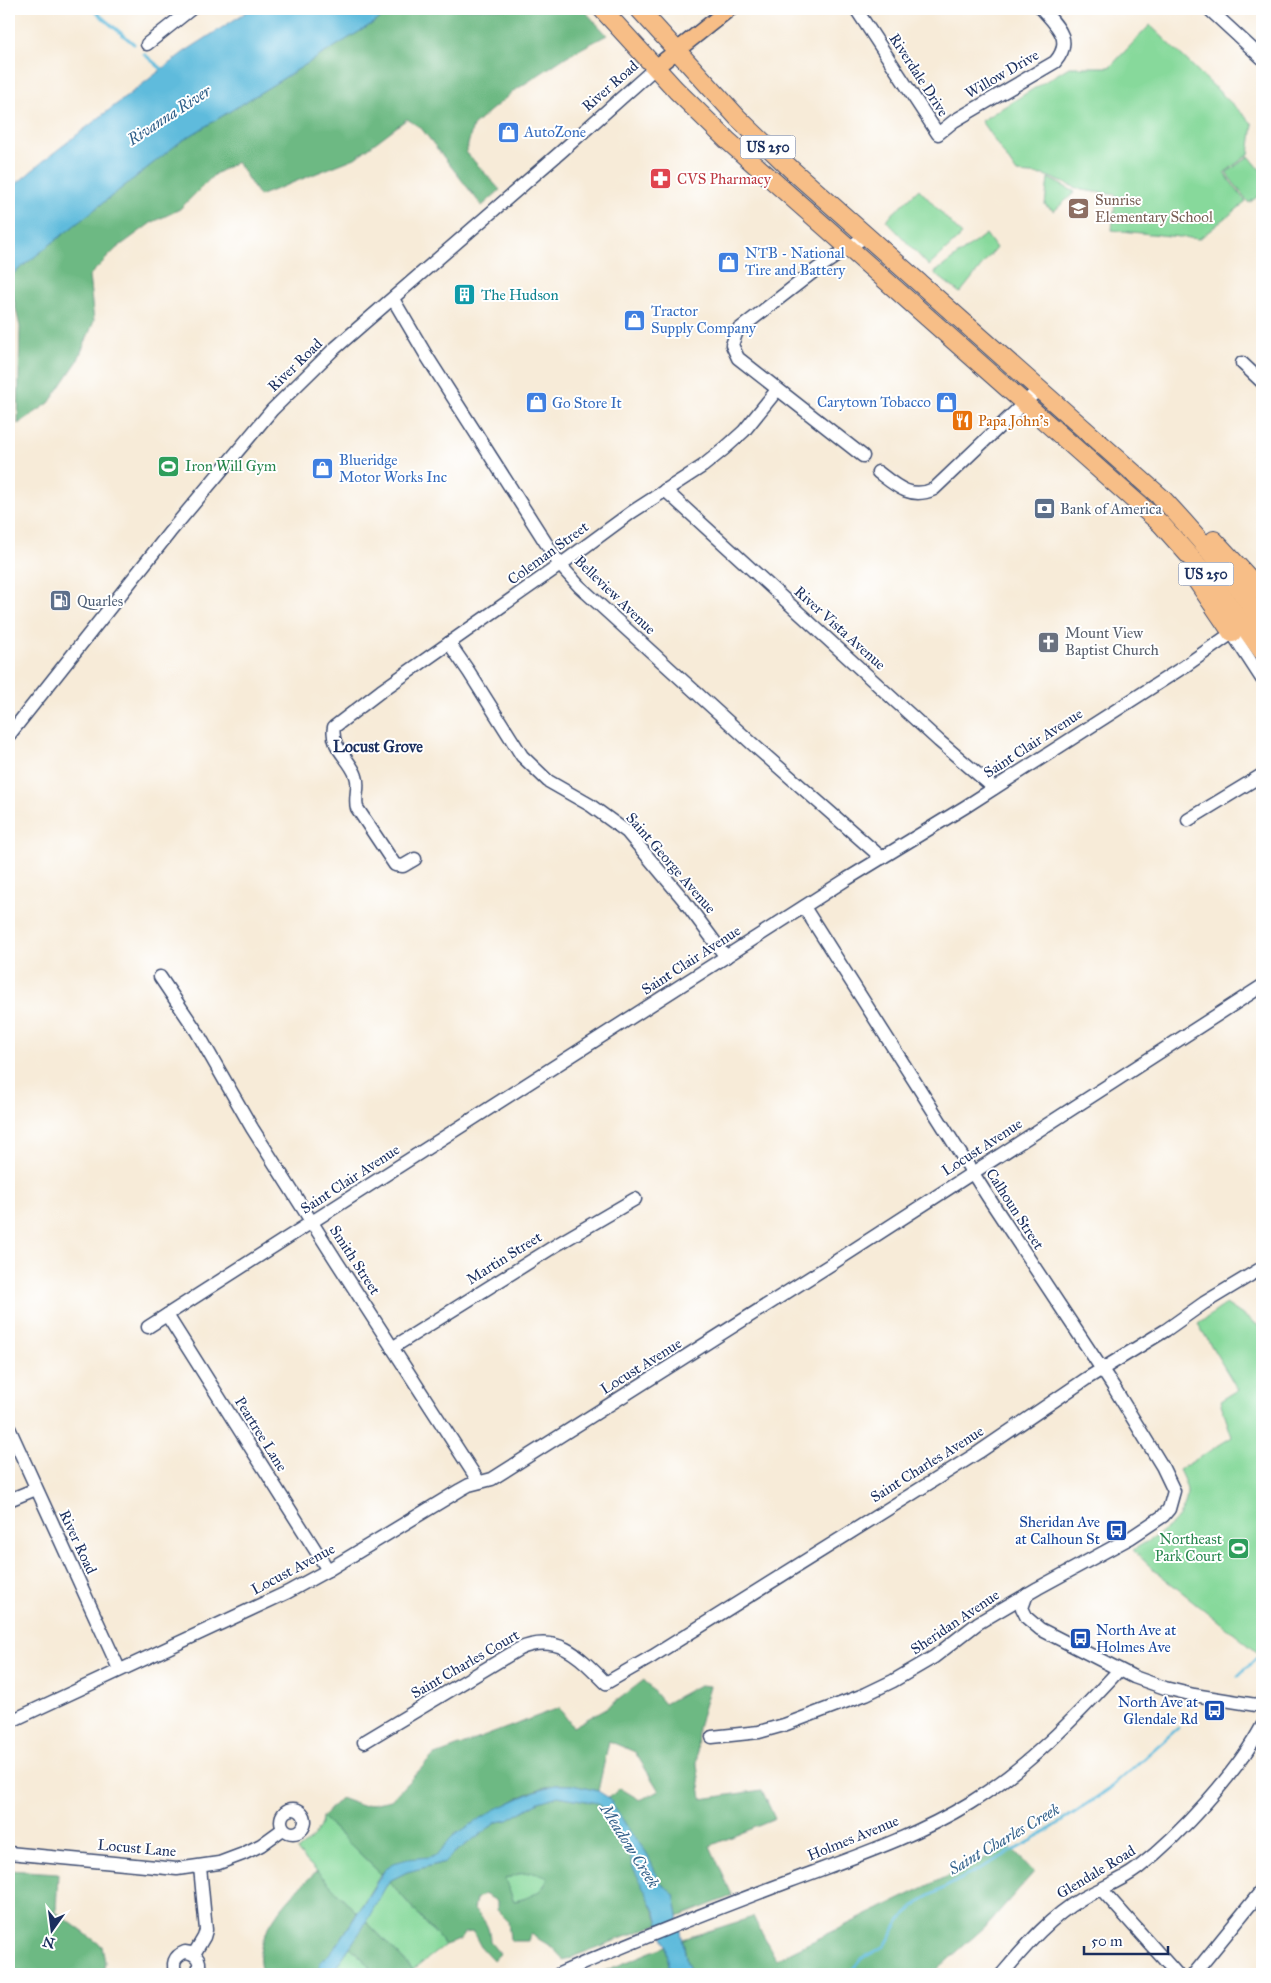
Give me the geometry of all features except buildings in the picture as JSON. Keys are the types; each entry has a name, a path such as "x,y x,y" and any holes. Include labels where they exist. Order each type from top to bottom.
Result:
{"highway":[{"name":"US 250","path":"602,9 655,68 727,140 1141,506 1184,548 1211,580 1262,651"},
{"name":"US 250","path":"639,10 738,118 791,169 1163,499 1210,552 1248,601 1262,623"},
{"path":"1163,499 1212,539 1262,592"},
{"path":"1141,506 1155,530 1181,558 1232,632"}],"main road":[{"path":"655,68 729,9"}],"street":[{"path":"147,44 191,9"},
{"name":"Riverdale Drive","path":"856,9 938,134"},
{"name":"Willow Drive","path":"938,134 954,121 1055,62 1060,56 1064,39 1061,31 1042,9"},
{"path":"1209,9 1262,58"},
{"name":"River Road","path":"9,735 247,438 303,378 655,68"},
{"path":"863,456 738,358 734,352 734,338 737,332 777,299 866,236"},
{"name":"Belleview Avenue","path":"393,299 477,436 560,565 579,586 628,631 882,858"},
{"path":"1242,363 1262,382"},
{"path":"878,472 908,493 926,493 934,489 1039,389"},
{"name":"Coleman Street","path":"415,859 403,866 395,864 357,808 355,802 358,782 334,741 334,726 632,512 724,449 744,431 777,390"},
{"name":"River Vista Avenue","path":"665,490 939,741 994,788"},
{"path":"1232,632 1262,679"},
{"name":"Saint Clair Avenue","path":"148,1327 804,906 1185,666 1232,632"},
{"name":"Saint George Avenue","path":"448,643 469,672 522,756 548,781 597,809 627,832 684,899 726,957"},
{"path":"1188,820 1262,775"},
{"name":"Calhoun Street","path":"804,906 972,1173 1102,1370 1169,1478"},
{"name":"Smith Street","path":"160,977 197,1032 252,1128 312,1223 479,1482"},
{"name":"Locust Avenue","path":"9,1722 119,1669 272,1600 328,1570 434,1504 469,1485 492,1479 1262,986"},
{"name":"Martin Street","path":"392,1348 558,1244 635,1199"},
{"name":"Saint Charles Avenue","path":"606,1683 660,1652 979,1452 1204,1303 1262,1268"},
{"name":"Peartree Lane","path":"167,1315 328,1570"},
{"name":"River Road","path":"9,1428 119,1669"},
{"name":"Sheridan Avenue","path":"712,1737 759,1732 784,1725 866,1694 919,1666 978,1623 1122,1543 1163,1516 1169,1509 1174,1491 1169,1478"},
{"path":"9,1500 36,1489"},
{"path":"1028,1594 1022,1608 1027,1618 1048,1633 1119,1670 1165,1688 1194,1695 1262,1706"},
{"name":"Saint Charles Court","path":"364,1742 528,1644 549,1644 565,1647 579,1656 606,1683"},
{"name":"Holmes Avenue","path":"559,1974 923,1828 970,1803 1011,1775 1089,1702 1119,1670"},
{"name":"Glendale Road","path":"1002,1974 1045,1925 1070,1906 1137,1869 1189,1820 1244,1756 1262,1726"},
{"name":"Locust Lane","path":"9,1853 164,1869 200,1867 243,1854 261,1845 283,1829"},
{"path":"194,1954 206,1930 200,1867"},
{"path":"1102,1890 1178,1974"},
{"path":"1194,1974 1262,1890"},
{"path":"177,1974 174,1965 177,1957 185,1952 194,1954 197,1957 200,1966 196,1974"}],"green space":[{"path":"396,9 583,9 607,35 567,56 514,91 473,126 466,152 500,190 482,206 421,128 407,119 355,158 259,196 237,162 215,174 180,209 151,223 117,248 89,276 94,321 77,362 49,403 18,424 20,327 9,277 180,142"},
{"path":"1150,25 1253,124 1249,154 1224,173 1246,202 1199,239 1112,230 1116,195 1082,190 1044,175 1017,173 981,121 1069,67 1110,67"},
{"path":"1249,156 1262,172 1262,193 1249,203 1226,173"},
{"path":"1048,178 1075,192 1054,211 1045,205"},
{"path":"919,189 962,235 929,266 886,220"},
{"path":"986,234 996,248 960,293 934,273"},
{"path":"1226,1304 1262,1328 1262,1656 1153,1569 1133,1550 1168,1527 1181,1512 1187,1492 1179,1470 1232,1437 1220,1401 1238,1390 1198,1324"},
{"path":"644,1680 664,1704 699,1685 710,1686 698,1727 697,1764 702,1799 762,1790 775,1819 710,1846 732,1895 727,1898 678,1917 674,1895 659,1880 646,1852 631,1833 609,1798 620,1788 640,1800 659,1791 635,1752 609,1741 598,1791 577,1786 556,1785 534,1791 456,1833 438,1854 425,1859 394,1864 381,1874 322,1817 340,1798 362,1806 391,1800 433,1756 559,1708 573,1727 610,1706"},
{"path":"557,1796 598,1803 628,1847 633,1867 650,1900 659,1924 564,1960 552,1947 530,1934 528,1941 512,1941 510,1939 508,1921 497,1910 497,1901 484,1894 476,1899 474,1910 486,1924 490,1942 500,1954 493,1960 481,1947 473,1932 464,1933 460,1940 445,1945 389,1881 407,1872 445,1862 454,1853 497,1822 508,1820 539,1802","holes":["534,1872 548,1878 543,1888 535,1894 515,1901 505,1879 518,1874"]},
{"path":"322,1817 381,1874 357,1913 297,1851 317,1832"},
{"path":"1009,1846 1034,1872 987,1925 932,1974 692,1974 687,1963 683,1939 753,1917 776,1959"},
{"path":"9,1870 58,1873 56,1912 102,1946 105,1962 103,1974 9,1974"},
{"path":"317,1871 357,1913 336,1947 318,1970 318,1974 261,1974 260,1958 267,1930 296,1891"},
{"path":"534,1872 548,1878 543,1888 525,1898 513,1900 504,1879 518,1874"},
{"path":"389,1881 445,1945 413,1970 366,1921"},
{"path":"366,1921 416,1974 372,1974 368,1964 350,1947"},
{"path":"666,1946 669,1966 674,1974 597,1974"},
{"path":"350,1947 368,1964 372,1974 335,1974 338,1964"}],"water":[{"name":"Rivanna River","path":"251,9 396,9 180,142 9,277 9,190 47,158 184,52"},
{"name":"Meadow Creek","path":"555,1785 572,1785 598,1791 609,1798 631,1833 646,1852 659,1880 674,1895 687,1963 692,1974 674,1974 669,1966 666,1946 656,1913 633,1867 628,1847 614,1829 606,1813 598,1803 558,1796 539,1802 508,1820 497,1822 454,1853 445,1862 407,1872 389,1881 362,1929 338,1964 335,1974 318,1974 320,1963 336,1947 386,1868 394,1863 408,1859 438,1854 453,1836 494,1810 535,1791"}],"waterway":[{"path":"92,9 134,44"},
{"path":"144,54 164,71"},
{"name":"Saint Charles Creek","path":"1238,1676 1262,1653"},
{"name":"Saint Charles Creek","path":"849,1974 861,1959 885,1946 900,1920 922,1900 1040,1836 1109,1789 1178,1728"}],"place":[{"name":"AutoZone","path":"508,132"},
{"name":"CVS Pharmacy","path":"661,179"},
{"name":"Sunrise Elementary School","path":"1079,209"},
{"name":"NTB - National Tire and Battery","path":"729,262"},
{"name":"The Hudson","path":"465,295"},
{"name":"Tractor Supply Company","path":"635,320"},
{"name":"Carytown Tobacco","path":"947,402"},
{"name":"Go Store It","path":"536,403"},
{"name":"Papa John's","path":"962,421"},
{"name":"Iron Will Gym","path":"169,466"},
{"name":"Blueridge Motor Works Inc","path":"323,469"},
{"name":"Bank of America","path":"1044,509"},
{"name":"Quarles","path":"61,601"},
{"name":"Mount View Baptist Church","path":"1049,642"},
{"name":"Sheridan Ave at Calhoun St","path":"1116,1531"},
{"name":"Northeast Park Court","path":"1238,1548"},
{"name":"North Ave at Holmes Ave","path":"1080,1639"},
{"name":"North Ave at Glendale Rd","path":"1214,1711"}],"district":[{"name":"Locust Grove","path":"378,746"}]}
